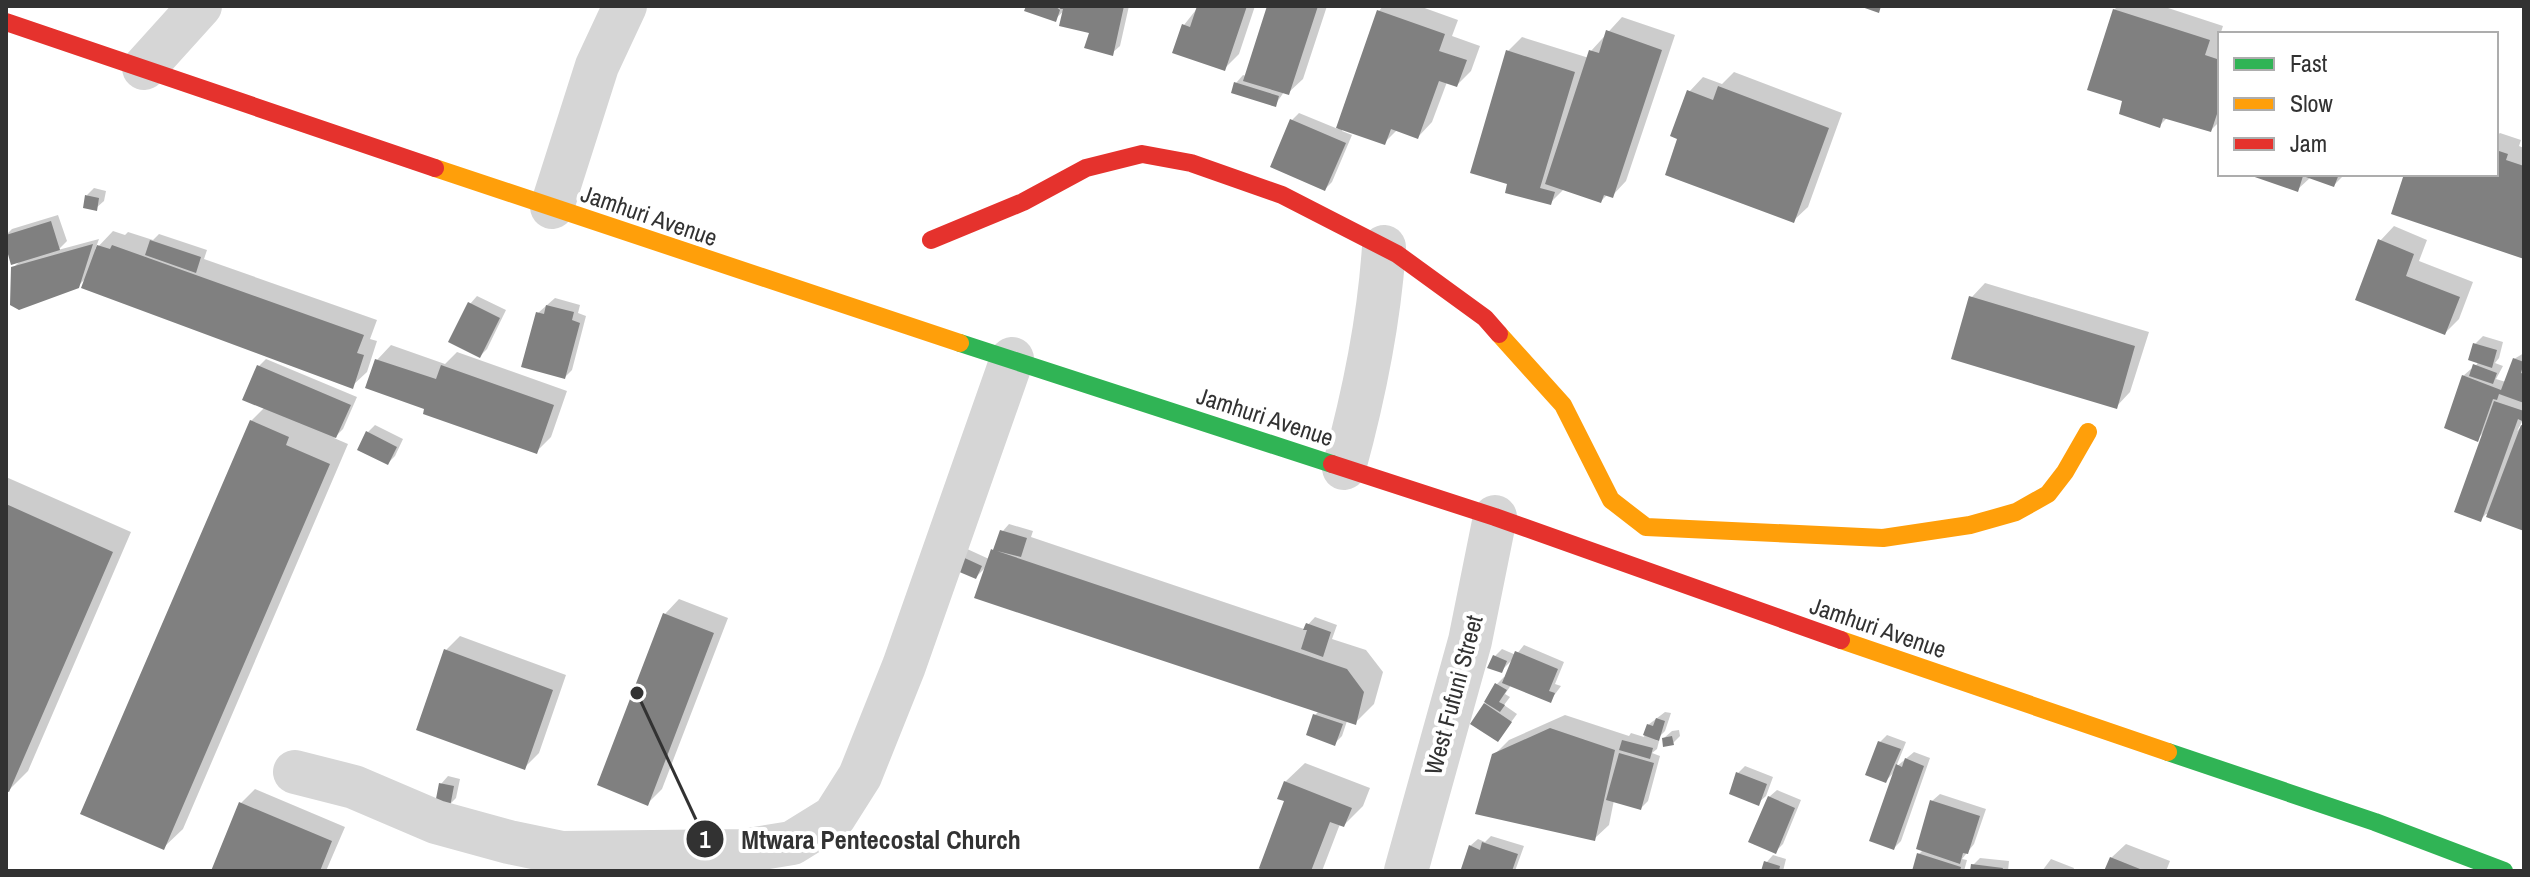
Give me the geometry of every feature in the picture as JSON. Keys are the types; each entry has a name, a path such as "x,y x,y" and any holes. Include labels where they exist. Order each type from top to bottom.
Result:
{"street":[{"path":"144,68 200,6"},
{"path":"552,207 597,66 625,6"},
{"name":"Jamhuri Avenue","path":"14,17 144,68 737,271 1495,517 1893,659 2375,822 2504,871"},
{"path":"931,240 1023,202 1086,168 1142,154 1191,163 1282,195 1397,254 1485,318 1563,405 1611,500 1646,527 1883,538 1919,534 2025,508 2047,495 2064,475 2088,432"},
{"path":"1344,468 1361,407 1381,299 1384,247"},
{"path":"295,772 354,787 436,822 562,853 743,851 792,843 834,817 860,776 914,638 1012,359"},
{"name":"West Fufuni Street","path":"1406,871 1470,641 1495,517"}],"building":[{"path":"1026,6 1055,6 1060,10 1056,22 1024,11"},
{"path":"1061,6 1124,6 1113,56 1084,48 1089,33 1059,26"},
{"path":"1197,6 1247,6 1225,71 1172,53 1182,24 1190,27"},
{"path":"1267,6 1318,6 1289,95 1243,81"},
{"path":"1859,6 1881,6 1879,13"},
{"path":"2113,9 2210,40 2205,55 2218,59 2218,111 2211,132 2163,118 2160,128 2119,114 2122,101 2087,90"},
{"path":"1377,10 1445,34 1439,51 1467,60 1457,87 1439,81 1418,139 1391,129 1385,145 1336,128"},
{"path":"1606,30 1662,50 1613,198 1604,195 1601,203 1545,184 1589,50 1599,53"},
{"path":"1506,50 1575,72 1540,188 1555,192 1551,205 1505,193 1507,184 1470,173"},
{"path":"1234,82 1279,96 1276,107 1231,93"},
{"path":"1718,86 1829,128 1794,223 1665,175 1677,139 1670,136 1687,90 1713,100"},
{"path":"1290,119 1346,143 1325,191 1270,167"},
{"path":"2498,151 2508,154 2506,160 2524,166 2524,259 2391,214 2403,176 2498,176"},
{"path":"2252,176 2303,176 2298,192"},
{"path":"2303,176 2338,176 2334,187"},
{"path":"85,195 99,198 97,211 83,208"},
{"path":"51,221 60,250 11,265 6,235"},
{"path":"2378,239 2414,254 2406,276 2460,297 2445,335 2355,300"},
{"path":"150,240 201,257 196,273 145,255"},
{"path":"93,244 79,288 19,310 10,305 11,267"},
{"path":"97,245 110,249 112,245 364,335 357,353 364,355 353,389 81,288"},
{"path":"1969,296 2135,346 2117,409 1951,359"},
{"path":"468,302 500,318 480,358 448,342"},
{"path":"546,305 574,312 572,320 580,323 565,379 521,367 536,312 544,314"},
{"path":"2473,343 2497,350 2492,368 2468,360"},
{"path":"2513,358 2524,362 2521,373 2524,374 2524,403 2499,394 2497,400 2493,399 2478,442 2444,428 2462,375 2501,390"},
{"path":"375,359 436,379 441,365 554,405 537,454 423,414 424,409 365,388"},
{"path":"2473,364 2497,373 2493,384 2469,376"},
{"path":"257,365 351,405 336,438 242,400"},
{"path":"2494,401 2524,411 2524,422 2518,419 2481,522 2454,512"},
{"path":"250,420 289,437 286,445 330,464 164,850 80,814"},
{"path":"2521,425 2524,426 2524,531 2486,517"},
{"path":"366,431 397,447 388,465 357,450"},
{"path":"6,504 113,552 9,792 6,791"},
{"path":"1000,530 1027,538 1021,557 997,551 1347,669 1364,692 1356,725 974,598"},
{"path":"956,554 982,566 976,579 950,568"},
{"path":"663,613 714,633 648,806 597,785"},
{"path":"1306,623 1331,632 1323,657 1301,649"},
{"path":"444,649 553,690 525,770 416,730"},
{"path":"1515,651 1558,669 1549,691 1555,693 1551,703 1502,683"},
{"path":"1493,655 1507,661 1502,673 1487,668"},
{"path":"1495,683 1507,690 1499,702 1505,705 1500,712 1484,702"},
{"path":"1484,703 1512,722 1498,742 1470,724"},
{"path":"1313,714 1343,724 1335,746 1306,735"},
{"path":"1656,718 1665,721 1659,741 1643,735 1647,724 1653,726"},
{"path":"1550,728 1615,750 1595,841 1475,814 1492,754"},
{"path":"1672,736 1674,745 1663,747 1662,738"},
{"path":"1622,740 1653,748 1650,759 1619,750"},
{"path":"1878,741 1901,749 1886,783 1865,775"},
{"path":"1619,753 1654,763 1641,810 1606,800"},
{"path":"1905,758 1924,766 1894,850 1869,841 1896,764 1902,767"},
{"path":"1736,772 1767,784 1759,806 1729,794"},
{"path":"1284,781 1352,808 1344,827 1330,822 1311,871 1263,871 1259,868 1284,801 1277,799"},
{"path":"439,783 454,786 450,807 435,804"},
{"path":"1768,796 1795,808 1776,854 1748,842"},
{"path":"1930,800 1980,816 1968,854 1963,853 1960,864 1916,849"},
{"path":"239,802 332,841 320,871 211,871"},
{"path":"1482,842 1518,854 1512,871 1461,869 1469,845 1480,850"},
{"path":"1917,853 1961,867 1960,871 1912,871"},
{"path":"2110,857 2145,871 2104,871"},
{"path":"1764,861 1780,866 1779,871 1761,871"},
{"path":"1971,864 2003,868 2002,871 1970,871"}],"traffic: fast":[{"path":"960,343 1332,464"},
{"path":"2168,752 2375,822 2504,871"}],"traffic: slow":[{"path":"435,168 960,343"},
{"path":"1499,334 1563,405 1611,500 1646,527 1883,538 1970,525 2016,512 2048,494 2088,432"},
{"path":"1841,640 2168,752"}],"traffic: jam":[{"path":"6,22 435,168"},
{"path":"931,240 1023,202 1086,168 1142,154 1191,163 1282,195 1397,254 1485,318 1499,334"},
{"path":"1332,464 1495,517 1841,640"}],"place":[{"name":"Mtwara Pentecostal Church","path":"637,693"}]}
